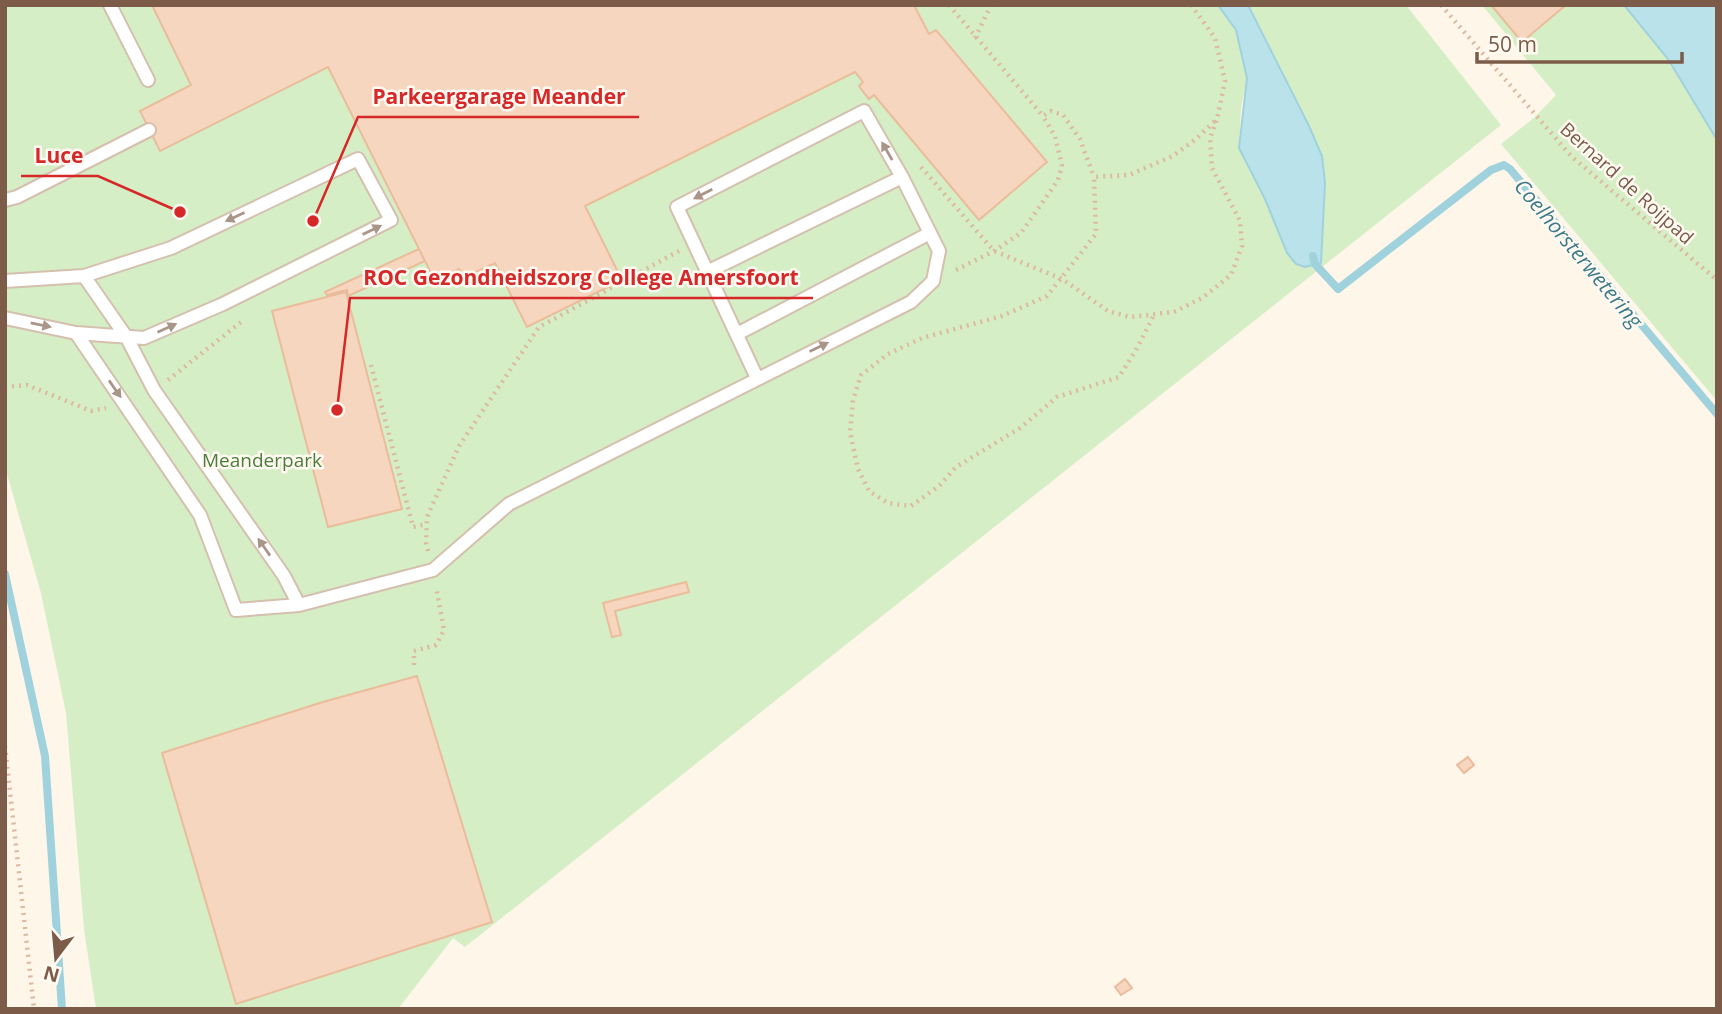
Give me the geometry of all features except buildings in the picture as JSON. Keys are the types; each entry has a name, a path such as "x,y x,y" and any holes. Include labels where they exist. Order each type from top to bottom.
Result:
{"lane":[{"path":"110,5 148,80"},
{"path":"76,333 200,515 236,610 299,605 433,570 509,504 757,377 911,302 933,281 939,251 902,177 864,111 677,207 757,377"},
{"path":"11,198 149,130"},
{"path":"5,281 84,276 171,248 358,159 391,220 223,304 144,338 76,333 5,318"},
{"path":"709,271 902,177"},
{"path":"737,334 930,233"},
{"path":"84,276 127,338 154,390 284,576 299,605"}],"path":[{"path":"933,281 994,251 1021,233 1058,180 1062,166 1055,136 1043,116 948,5"},
{"path":"975,38 991,5"},
{"path":"917,163 994,251 1062,279 1108,311 1130,317 1174,312 1202,298 1231,275 1242,246 1240,221 1212,168 1210,138 1225,81 1215,38 1191,5"},
{"name":"Bernard de Roijpad","path":"1441,5 1571,156 1717,280"},
{"path":"1043,116 1051,111 1063,114 1080,139 1094,177 1096,234 1048,296 1002,316 922,338 888,354 861,375 853,400 850,432 858,469 870,491 888,503 911,506 939,486 956,467 1020,428 1057,397 1119,377 1155,313"},
{"path":"1094,177 1129,175 1173,156 1217,119"},
{"path":"414,665 414,651 436,645 444,630 426,543 427,517 459,446 539,327 695,242"},
{"path":"371,365 413,527 427,524"},
{"path":"5,746 34,1009"}],"green space":[{"name":"Meanderpark","path":"5,5 152,5 191,85 140,111 160,151 328,67 435,281 459,269 464,278 495,263 527,327 622,280 585,206 855,72 863,82 859,86 867,97 874,95 979,219 1047,162 937,30 929,34 914,5 1218,5 1236,30 1247,78 1241,109 1239,148 1305,267 1320,263 1322,255 1322,156 1248,5 1406,5 1501,125 465,947 453,938 398,1009 96,1009 84,929 66,713 41,593 5,467","holes":["417,676 492,922 236,1004 162,754 323,702"]},
{"path":"1482,5 1624,5 1668,59 1717,140 1717,401 1501,144 1535,117 1556,95"}],"water":[{"path":"1218,5 1248,5 1322,156 1325,183 1321,263 1305,267 1296,264 1287,253 1265,199 1239,148 1247,78 1236,30"},
{"path":"1624,5 1717,5 1717,140 1668,59"}],"waterway":[{"name":"Coelhorsterwetering","path":"1313,256 1315,264 1338,289 1491,170 1504,165 1717,414"},
{"path":"5,574 45,756 62,1009"}],"place":[{"name":"Luce","path":"180,212"},
{"name":"Parkeergarage Meander","path":"313,221"},
{"name":"ROC Gezondheidszorg College Amersfoort","path":"337,410"}]}
